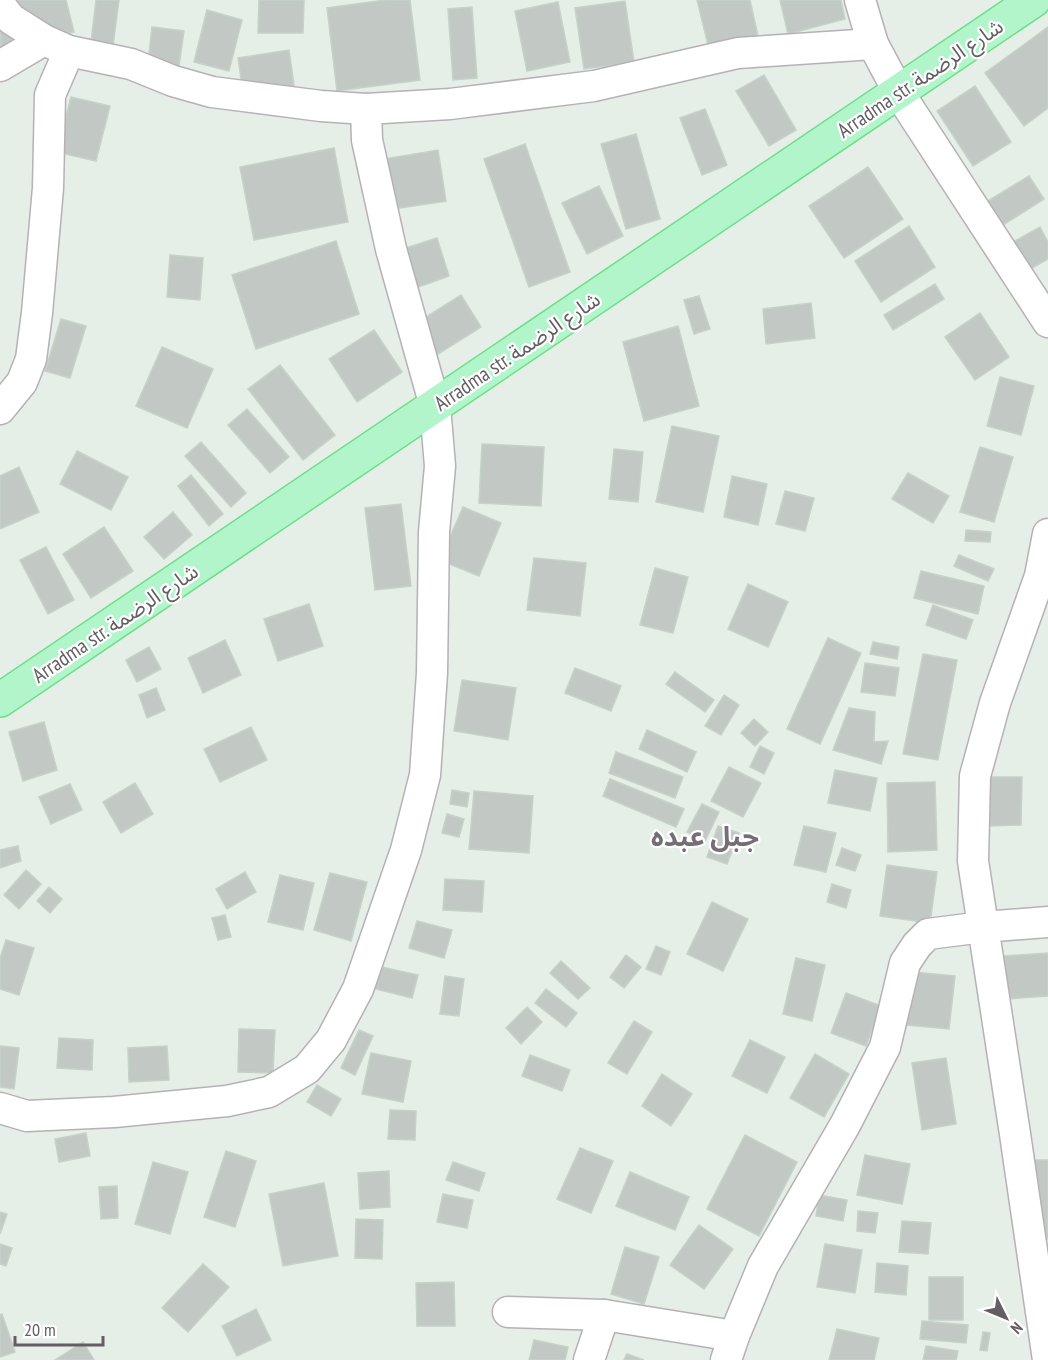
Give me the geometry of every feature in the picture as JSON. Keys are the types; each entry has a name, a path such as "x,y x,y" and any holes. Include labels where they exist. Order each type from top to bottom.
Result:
{"main road":[{"name":"Arradma str. شارع الرضمة","path":"0,700 1034,0"}],"street":[{"path":"860,0 873,44 899,93 1048,322"},
{"path":"0,6 11,19 56,46 131,64 173,81 212,92 366,110 450,105 594,86 738,53 873,44"},
{"path":"0,66 56,46"},
{"path":"0,409 22,382 31,359 48,188 50,95 56,46"},
{"path":"0,1108 27,1116 114,1112 227,1101 269,1092 307,1070 331,1040 358,989 406,850 425,775 432,673 434,532 440,466 435,406 391,249 367,140 366,110"},
{"path":"1048,534 1040,576 995,703 975,776 973,861 1048,1360"},
{"path":"508,1312 604,1315 730,1348 763,1266 845,1125 885,1047 905,963 917,945 928,934 1048,922"},
{"path":"589,1360 604,1315"}],"building":[{"path":"0,0 66,0 74,32 1,52"},
{"path":"96,0 119,0 112,53 90,50"},
{"path":"259,0 304,0 303,33 258,33"},
{"path":"385,0 410,0 420,80 337,91 327,8"},
{"path":"697,0 750,0 760,45 711,57"},
{"path":"780,0 841,0 845,19 788,34"},
{"path":"625,1 634,62 584,69 575,8"},
{"path":"558,2 570,62 527,71 515,11"},
{"path":"472,7 477,78 453,80 448,9"},
{"path":"207,10 242,20 229,71 194,62"},
{"path":"152,27 184,31 179,66 148,62"},
{"path":"1048,27 1048,108 1024,126 985,73"},
{"path":"289,50 296,99 245,106 238,58"},
{"path":"764,75 796,130 769,146 736,91"},
{"path":"975,86 1011,142 973,166 937,111"},
{"path":"71,97 110,106 96,161 57,152"},
{"path":"705,109 727,165 702,175 680,118"},
{"path":"636,134 660,219 626,229 601,144"},
{"path":"525,144 570,272 529,287 484,159"},
{"path":"334,148 348,222 254,240 240,167"},
{"path":"438,150 446,201 374,212 366,162"},
{"path":"868,167 903,219 844,258 809,206"},
{"path":"1029,176 1044,199 1003,225 988,201"},
{"path":"599,186 623,236 587,254 562,203"},
{"path":"909,226 935,267 881,302 855,261"},
{"path":"1040,227 1048,242 1048,259 1020,275 1004,247"},
{"path":"437,238 449,276 410,290 397,251"},
{"path":"336,241 359,314 256,349 232,275"},
{"path":"170,255 203,258 200,300 167,297"},
{"path":"935,284 944,299 893,330 884,315"},
{"path":"461,295 481,327 427,361 407,329"},
{"path":"699,296 710,329 694,334 684,300"},
{"path":"811,303 815,338 766,344 763,309"},
{"path":"980,313 1009,357 975,380 945,337"},
{"path":"61,319 86,326 70,378 45,371"},
{"path":"678,326 699,406 644,421 623,342"},
{"path":"374,330 402,372 357,402 329,359"},
{"path":"162,347 213,369 187,428 136,406"},
{"path":"280,365 335,435 303,460 248,389"},
{"path":"1000,377 1034,386 1021,435 987,426"},
{"path":"247,409 289,457 270,473 228,425"},
{"path":"672,426 719,436 703,512 656,502"},
{"path":"201,442 246,493 231,507 185,456"},
{"path":"482,444 544,447 541,506 479,503"},
{"path":"980,447 1013,457 994,522 960,512"},
{"path":"614,449 643,452 638,502 609,499"},
{"path":"77,451 128,477 111,510 60,484"},
{"path":"19,467 39,512 0,529 0,476"},
{"path":"908,473 949,496 933,523 892,499"},
{"path":"191,475 223,514 209,526 178,486"},
{"path":"732,476 767,484 758,525 724,517"},
{"path":"785,491 814,498 805,531 776,524"},
{"path":"401,504 411,586 375,590 365,508"},
{"path":"463,507 501,523 479,576 440,560"},
{"path":"173,512 192,535 164,559 144,537"},
{"path":"104,527 133,571 91,598 63,554"},
{"path":"966,530 991,532 990,542 965,541"},
{"path":"46,547 74,600 48,614 20,560"},
{"path":"959,555 994,569 988,581 954,566"},
{"path":"534,558 586,563 580,616 527,610"},
{"path":"655,568 688,577 673,633 640,625"},
{"path":"921,571 984,586 978,614 914,598"},
{"path":"748,584 788,602 768,647 728,629"},
{"path":"309,604 323,646 278,661 264,619"},
{"path":"933,605 973,620 966,639 926,625"},
{"path":"828,638 861,653 820,744 787,729"},
{"path":"225,640 241,675 203,693 188,658"},
{"path":"873,642 899,647 897,659 870,654"},
{"path":"149,647 161,669 137,682 126,660"},
{"path":"923,654 957,660 938,760 903,754"},
{"path":"865,663 899,668 895,696 861,692"},
{"path":"575,668 621,686 611,711 565,693"},
{"path":"675,672 714,700 705,712 666,684"},
{"path":"462,680 516,688 508,740 454,731"},
{"path":"156,688 165,710 147,718 139,695"},
{"path":"724,695 739,705 721,735 705,726"},
{"path":"849,708 875,712 874,742 888,741 881,764 833,750"},
{"path":"754,719 768,732 755,746 741,733"},
{"path":"44,722 57,770 23,781 9,732"},
{"path":"251,727 267,760 220,782 204,749"},
{"path":"647,730 696,752 687,772 639,749"},
{"path":"760,746 774,753 764,774 750,767"},
{"path":"616,752 683,777 675,798 609,773"},
{"path":"729,767 761,783 743,817 711,801"},
{"path":"835,770 877,778 870,811 828,803"},
{"path":"990,777 1022,777 1021,825 990,826"},
{"path":"610,779 684,809 676,827 603,796"},
{"path":"935,782 937,850 888,852 887,783"},
{"path":"135,783 153,814 121,833 103,802"},
{"path":"70,784 82,810 51,824 39,797"},
{"path":"452,790 469,793 467,807 450,804"},
{"path":"474,791 533,796 529,853 469,849"},
{"path":"702,804 719,812 705,841 687,832"},
{"path":"447,814 464,819 459,837 442,833"},
{"path":"718,826 739,833 727,864 707,857"},
{"path":"804,826 836,833 826,872 794,865"},
{"path":"18,846 21,861 0,868 0,850"},
{"path":"842,848 861,855 855,871 836,865"},
{"path":"887,865 937,872 930,923 880,916"},
{"path":"26,870 41,884 19,909 4,895"},
{"path":"245,872 256,892 227,909 216,889"},
{"path":"330,873 367,882 351,941 314,930"},
{"path":"280,875 314,883 303,930 268,922"},
{"path":"445,879 484,881 482,912 443,910"},
{"path":"832,884 851,890 846,908 827,902"},
{"path":"49,887 62,899 50,913 37,901"},
{"path":"712,902 748,919 723,971 687,954"},
{"path":"225,915 231,937 218,940 212,918"},
{"path":"417,921 452,930 444,958 409,948"},
{"path":"6,940 34,948 19,995 0,989 0,958"},
{"path":"656,946 670,952 661,975 646,969"},
{"path":"1048,953 1048,996 1007,999 1004,956"},
{"path":"626,955 641,967 624,988 610,977"},
{"path":"796,958 825,965 812,1021 783,1014"},
{"path":"561,961 590,988 578,999 550,973"},
{"path":"373,965 418,975 412,998 368,987"},
{"path":"912,972 955,976 949,1029 907,1025"},
{"path":"445,976 464,979 459,1016 440,1014"},
{"path":"546,989 577,1013 566,1027 535,1003"},
{"path":"846,993 881,1006 866,1046 831,1033"},
{"path":"527,1007 542,1022 521,1044 506,1028"},
{"path":"634,1021 652,1032 627,1074 608,1063"},
{"path":"239,1029 275,1030 273,1073 238,1072"},
{"path":"359,1030 373,1036 355,1075 341,1068"},
{"path":"59,1038 93,1040 92,1070 57,1068"},
{"path":"750,1040 785,1057 767,1093 732,1076"},
{"path":"0,1046 19,1048 14,1089 0,1087"},
{"path":"167,1046 169,1080 129,1082 128,1048"},
{"path":"371,1053 411,1061 403,1102 362,1094"},
{"path":"815,1054 849,1074 824,1117 790,1098"},
{"path":"530,1055 570,1070 562,1091 522,1076"},
{"path":"946,1058 956,1124 922,1130 912,1063"},
{"path":"662,1074 692,1094 671,1126 642,1106"},
{"path":"317,1085 341,1099 331,1116 307,1102"},
{"path":"390,1110 416,1111 415,1140 388,1139"},
{"path":"86,1133 90,1156 59,1162 55,1139"},
{"path":"745,1135 797,1162 759,1236 707,1209"},
{"path":"580,1148 613,1161 591,1213 557,1199"},
{"path":"226,1151 256,1161 235,1227 204,1217"},
{"path":"865,1155 910,1164 902,1204 857,1195"},
{"path":"1030,1160 1048,1160 1048,1239 1029,1239"},
{"path":"153,1162 188,1172 170,1234 135,1224"},
{"path":"453,1162 485,1173 479,1191 446,1180"},
{"path":"389,1171 390,1207 360,1209 358,1173"},
{"path":"630,1172 689,1197 675,1230 616,1206"},
{"path":"324,1183 338,1256 283,1266 269,1194"},
{"path":"117,1186 118,1218 101,1219 99,1187"},
{"path":"443,1194 473,1200 467,1228 437,1222"},
{"path":"819,1195 847,1200 843,1221 816,1216"},
{"path":"858,1211 878,1213 875,1233 857,1231"},
{"path":"0,1212 7,1214 0,1234"},
{"path":"356,1219 383,1220 382,1259 355,1258"},
{"path":"902,1221 931,1223 928,1254 899,1252"},
{"path":"699,1225 733,1249 704,1289 670,1265"},
{"path":"0,1244 12,1248 6,1266 0,1264"},
{"path":"825,1244 862,1250 855,1293 817,1287"},
{"path":"625,1247 659,1257 644,1304 611,1294"},
{"path":"877,1263 908,1266 906,1295 875,1292"},
{"path":"203,1264 229,1287 188,1332 162,1308"},
{"path":"929,1277 963,1277 963,1320 929,1320"},
{"path":"454,1282 455,1326 417,1326 416,1283"},
{"path":"256,1309 271,1340 237,1356 222,1326"},
{"path":"2,1314 15,1352 0,1357 0,1315"},
{"path":"922,1321 968,1325 966,1343 920,1339"},
{"path":"837,1329 879,1338 874,1360 829,1360"},
{"path":"983,1332 990,1333 987,1351 980,1350"},
{"path":"534,1340 568,1347 565,1360 529,1360"},
{"path":"83,1342 94,1360 55,1360"},
{"path":"926,1346 958,1351 956,1360 923,1360"},
{"path":"627,1354 644,1360 624,1360"}],"district":[{"name":"جبل عبده","path":"705,836"}]}
